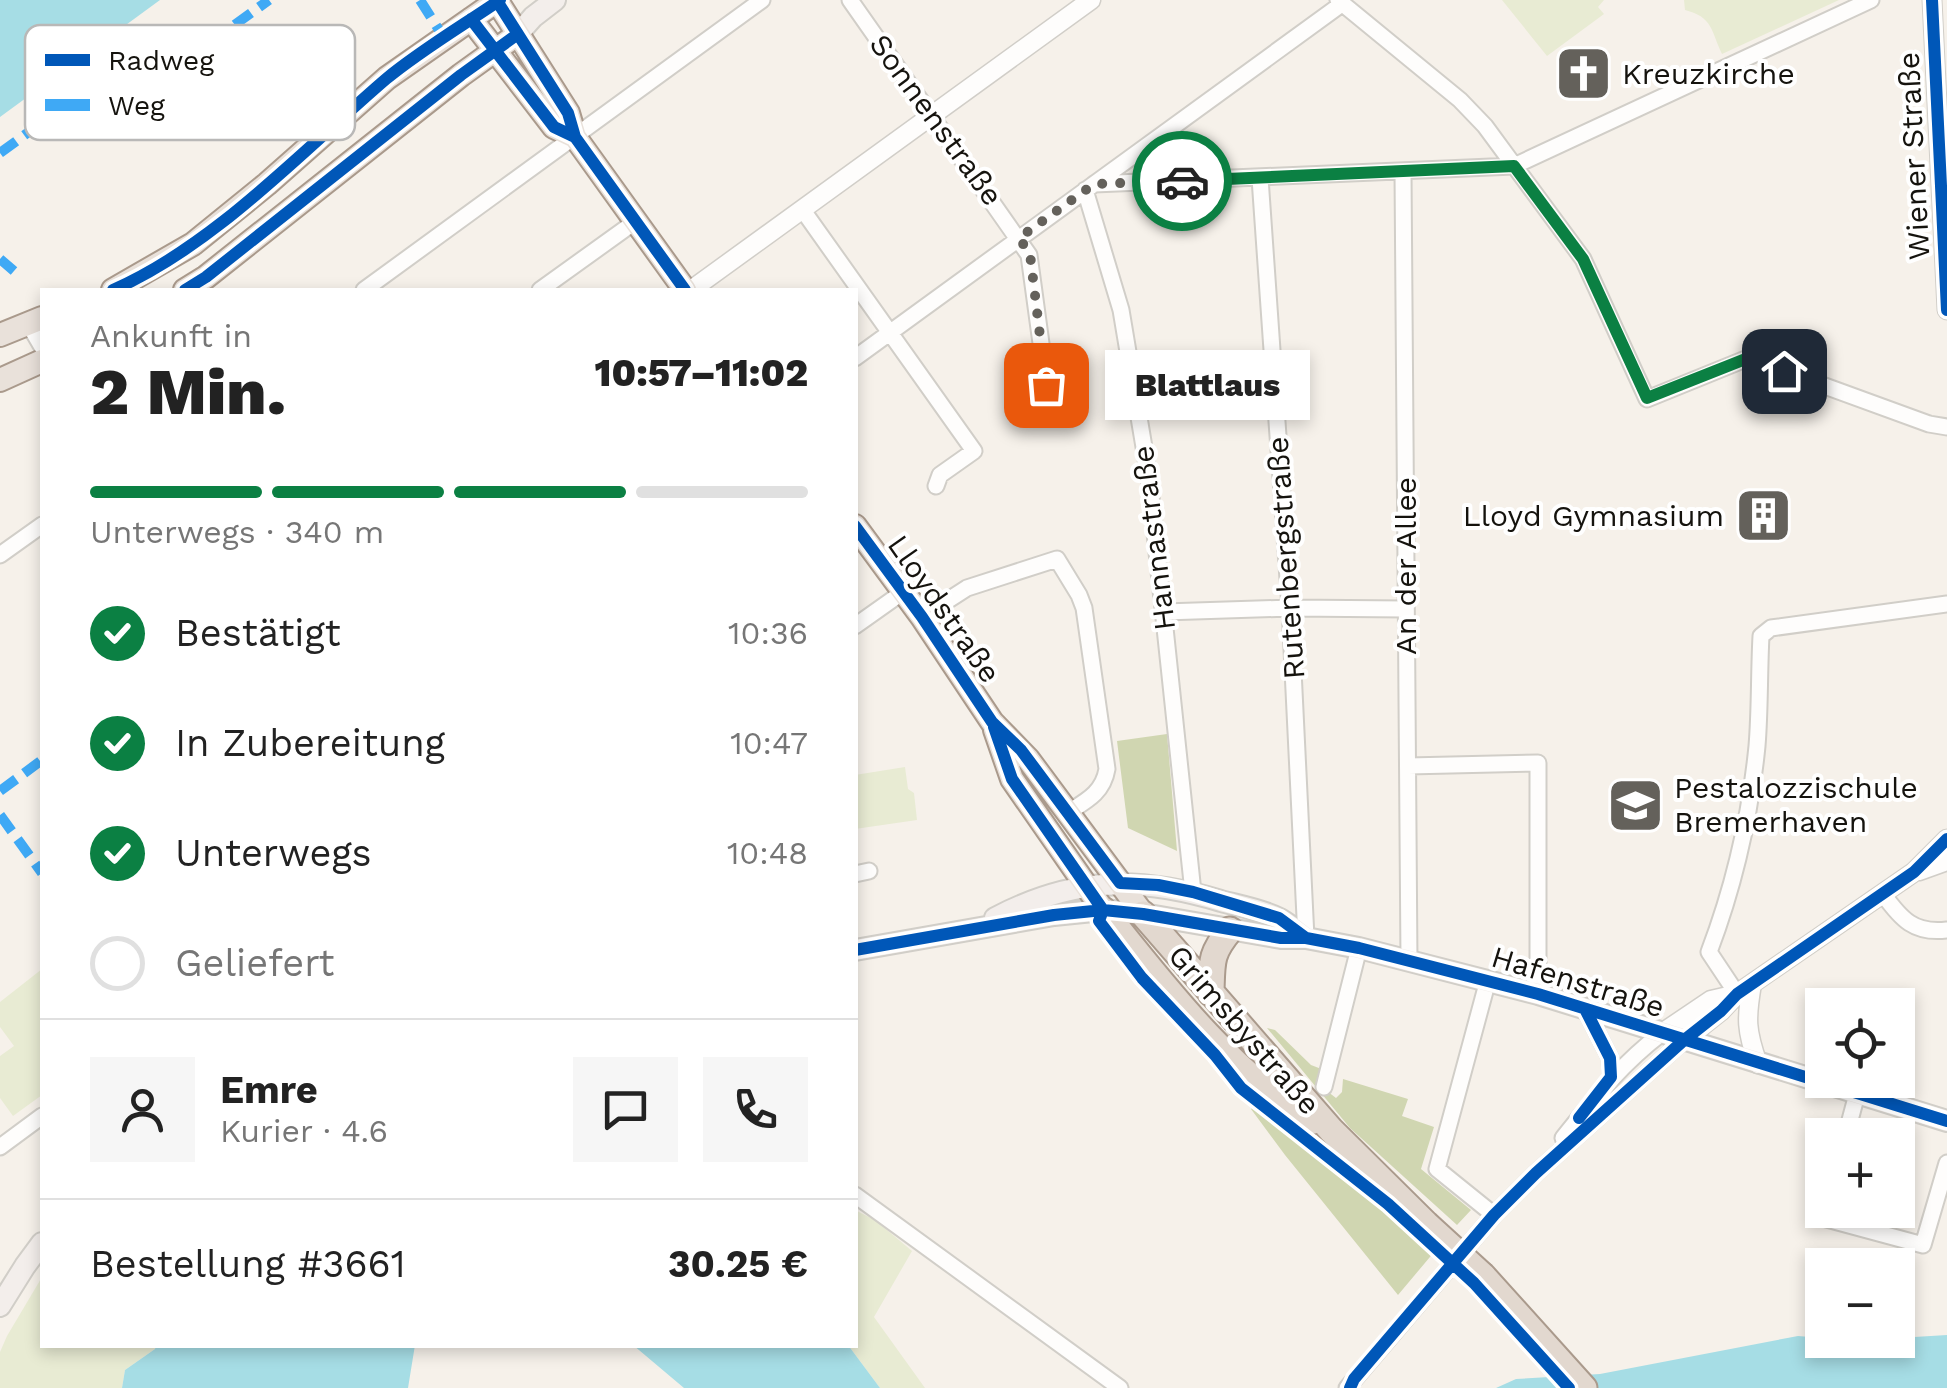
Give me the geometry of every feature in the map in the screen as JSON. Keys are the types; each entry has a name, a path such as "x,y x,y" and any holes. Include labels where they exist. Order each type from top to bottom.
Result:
{"highway":[{"name":"Grimsbystraße","path":"1104,910 1150,970 1215,1041 1269,1092 1331,1130"},
{"name":"Grimsbystraße","path":"1143,914 1331,1130 1483,1276 1584,1388"},
{"path":"1210,993 1215,948 1230,930"}],"main road":[{"path":"188,288 518,34 555,0"},
{"path":"355,106 387,78 498,1 568,113 575,137 686,288"},
{"path":"472,19 554,126 575,137"},
{"path":"117,288 193,244 316,140"},
{"path":"0,336 35,321"},
{"path":"0,380 40,361"},
{"name":"Lloydstraße","path":"858,530 992,722 1021,750 1120,883"},
{"name":"Lloydstraße","path":"992,722 1012,779 1104,910"},
{"name":"Hafenstraße","path":"973,930 1010,910 1086,886 1120,883 1193,892 1279,918 1306,938"},
{"name":"Grimsbystraße","path":"1120,883 1143,914"},
{"name":"Hafenstraße","path":"858,949 1076,912 1143,914 1282,938 1306,938 1409,960 1538,994 1805,1078"},
{"name":"Hafenstraße","path":"1870,1098 1947,1121"},
{"path":"0,1306 40,1246"}],"street":[{"path":"367,288 762,0"},
{"name":"Sonnenstraße","path":"850,0 1030,254 1051,417"},
{"path":"691,288 1091,0"},
{"path":"1089,187 1514,166 1872,0"},
{"name":"Wiener Straße","path":"1932,0 1942,126 1947,310"},
{"path":"858,356 1341,2 1460,100 1485,126 1583,259 1647,398 1748,358 1929,424 1947,427"},
{"name":"An der Allee","path":"1403,172 1409,960"},
{"name":"Rutenbergstraße","path":"1260,178 1290,608 1306,938"},
{"name":"Hannastraße","path":"1089,187 1121,310 1149,477 1193,892"},
{"path":"802,209 974,451 940,475 936,486"},
{"path":"543,288 636,221"},
{"path":"0,555 40,526"},
{"path":"922,618 966,588 1058,559 1084,608 1107,769 1100,790 1067,813"},
{"path":"858,624 903,592"},
{"path":"1758,1064 1748,1036 1745,989 1709,952 1730,889 1753,778 1762,636 1771,628 1947,604"},
{"path":"1164,612 1406,609"},
{"path":"1408,766 1538,762 1538,994"},
{"path":"1350,1384 1494,1215 1536,1173 1745,989 1914,872 1947,838"},
{"path":"1914,872 1947,861"},
{"path":"1883,894 1901,918 1927,930 1947,930"},
{"path":"1324,1087 1359,948"},
{"path":"1488,980 1437,1168 1494,1215"},
{"path":"1536,1173 1634,1054 1711,1000 1745,989"},
{"path":"1585,1009 1610,1058 1612,1077"},
{"path":"0,1147 40,1117"},
{"path":"1860,1228 1922,1245 1947,1162"},
{"path":"858,1197 1120,1388"}],"green space":[{"path":"1502,0 1604,0 1598,7 1604,14 1547,56"},
{"path":"1684,0 1839,0 1722,54 1710,26 1685,10"},
{"path":"1167,734 1177,851 1128,828 1117,741"},
{"path":"905,767 908,789 914,793 917,820 858,829 858,775"},
{"path":"40,971 40,1096 13,1116 0,1098 0,1056 14,1046 0,1027 0,1002"},
{"path":"1267,1028 1275,1030 1311,1065 1324,1070 1323,1088 1336,1098 1342,1092 1343,1079 1408,1099 1402,1116 1434,1127 1421,1169 1471,1210 1457,1225 1350,1128"},
{"path":"1253,1107 1435,1251 1398,1295 1285,1155"},
{"path":"858,1212 875,1220 912,1251 874,1317 925,1388 880,1388 850,1348 858,1348"},
{"path":"40,1280 40,1348 155,1348 125,1370 122,1388 0,1388 0,1352"}],"water":[{"path":"0,0 160,0 126,25 25,25 25,99 0,117"},
{"path":"1947,1335 1947,1388 1496,1388 1516,1379 1600,1374 1798,1336 1805,1337 1805,1358 1915,1358 1915,1337"},
{"path":"415,1348 408,1388 122,1388 125,1370 155,1349"},
{"path":"637,1348 850,1348 880,1388 684,1388"}],"marked path":[{"path":"234,25 269,0"},
{"path":"420,0 444,38"},
{"path":"0,153 25,135"},
{"path":"0,259 14,271"},
{"path":"0,791 40,761"},
{"path":"0,815 40,870"}],"cycle path":[{"path":"355,107 427,48 500,0"},
{"path":"1932,0 1947,310"},
{"path":"497,1 568,113 575,137 684,288"},
{"path":"471,19 554,127 575,137"},
{"path":"188,288 518,34"},
{"path":"117,288 187,248 319,140"},
{"path":"858,530 992,722 1021,750 1120,883 1193,892 1279,918 1306,938"},
{"path":"994,727 1012,779 1103,910"},
{"path":"1350,1388 1494,1215 1536,1173 1737,994 1914,872 1947,839"},
{"path":"1103,910 1099,921 1142,978 1241,1088 1388,1204 1474,1283 1569,1388"},
{"path":"858,949 1103,910 1281,938 1306,938 1538,994 1947,1121"},
{"path":"1579,1118 1611,1077 1610,1058 1585,1009"}],"way so far":[{"path":"1046,385 1030,254 1019,238 1094,184 1182,181"}],"place":[{"name":"Kreuzkirche","path":"1583,74"},
{"name":"Blattlaus","path":"1046,385"},
{"name":"Lloyd Gymnasium","path":"1763,516"},
{"name":"Pestalozzischule Bremerhaven","path":"1635,805"}],"route":[{"path":"1182,181 1514,166 1583,259 1647,398 1748,358 1784,371"}]}
